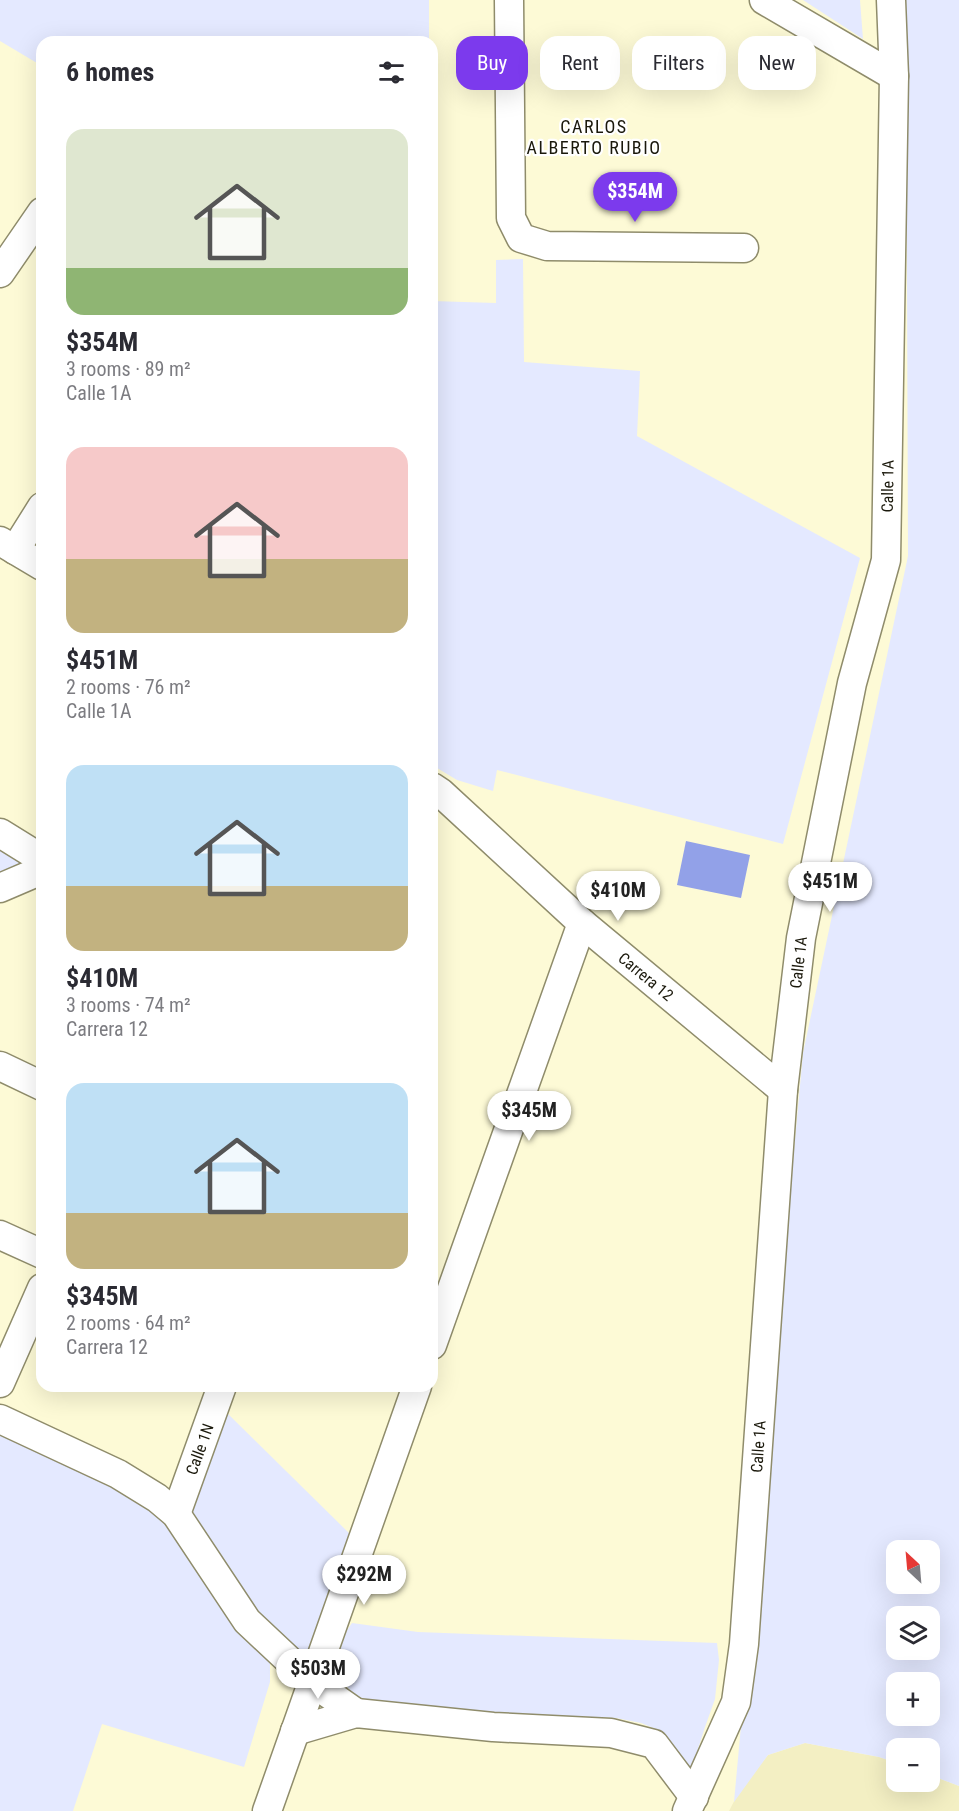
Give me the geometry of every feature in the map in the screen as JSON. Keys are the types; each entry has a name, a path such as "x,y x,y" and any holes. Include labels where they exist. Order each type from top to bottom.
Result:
{"street":[{"path":"509,0 512,218 521,238 547,246 744,248"},
{"path":"764,0 894,76"},
{"name":"Calle 1A","path":"690,1804 736,1702 744,1644 783,1090 801,938 852,683 885,560 894,76 891,0"},
{"path":"0,273 36,221"},
{"path":"36,514 8,545 36,562"},
{"name":"Carrera 12","path":"438,791 582,923 783,1090"},
{"path":"0,833 36,855"},
{"path":"0,910 5,885 36,872"},
{"path":"438,1328 582,923"},
{"path":"0,1066 36,1083"},
{"path":"0,1235 36,1251"},
{"path":"0,1383 36,1302"},
{"name":"Calle 1N","path":"176,1514 220,1392"},
{"path":"267,1811 415,1392"},
{"path":"0,1419 118,1474 157,1498 176,1514 247,1621 312,1682 356,1713"},
{"path":"295,1731 356,1713 493,1727 610,1732 654,1744 690,1804"}],"shaded area":[{"path":"0,0 429,0 429,36 36,36 36,62 0,41"},
{"path":"803,0 860,0 863,39"},
{"path":"906,0 959,0 959,1786 940,1779 940,1738 886,1738 886,1759 805,1743 768,1755 734,1802 803,1053 908,556"},
{"path":"523,259 524,362 640,371 637,436 860,558 783,844 497,770 493,791 457,780 438,769 438,301 496,303 496,260"},
{"path":"0,850 24,865 0,875"},
{"path":"222,1408 351,1535 308,1665 254,1609 186,1516"},
{"path":"0,1433 130,1495 169,1527 270,1653 270,1682 244,1767 102,1724 73,1811 0,1811"},
{"path":"352,1623 418,1632 717,1643 719,1660 715,1699 690,1774 661,1731 641,1723 616,1718 459,1712 378,1703 353,1695 340,1677 335,1647"},
{"path":"805,1743 879,1757 886,1759 886,1792 940,1792 940,1779 959,1786 959,1811 729,1811 740,1790 768,1755"}],"water":[{"path":"686,841 750,855 741,898 677,885"}],"district":[{"name":"CARLOS ALBERTO RUBIO","path":"594,136"}]}
